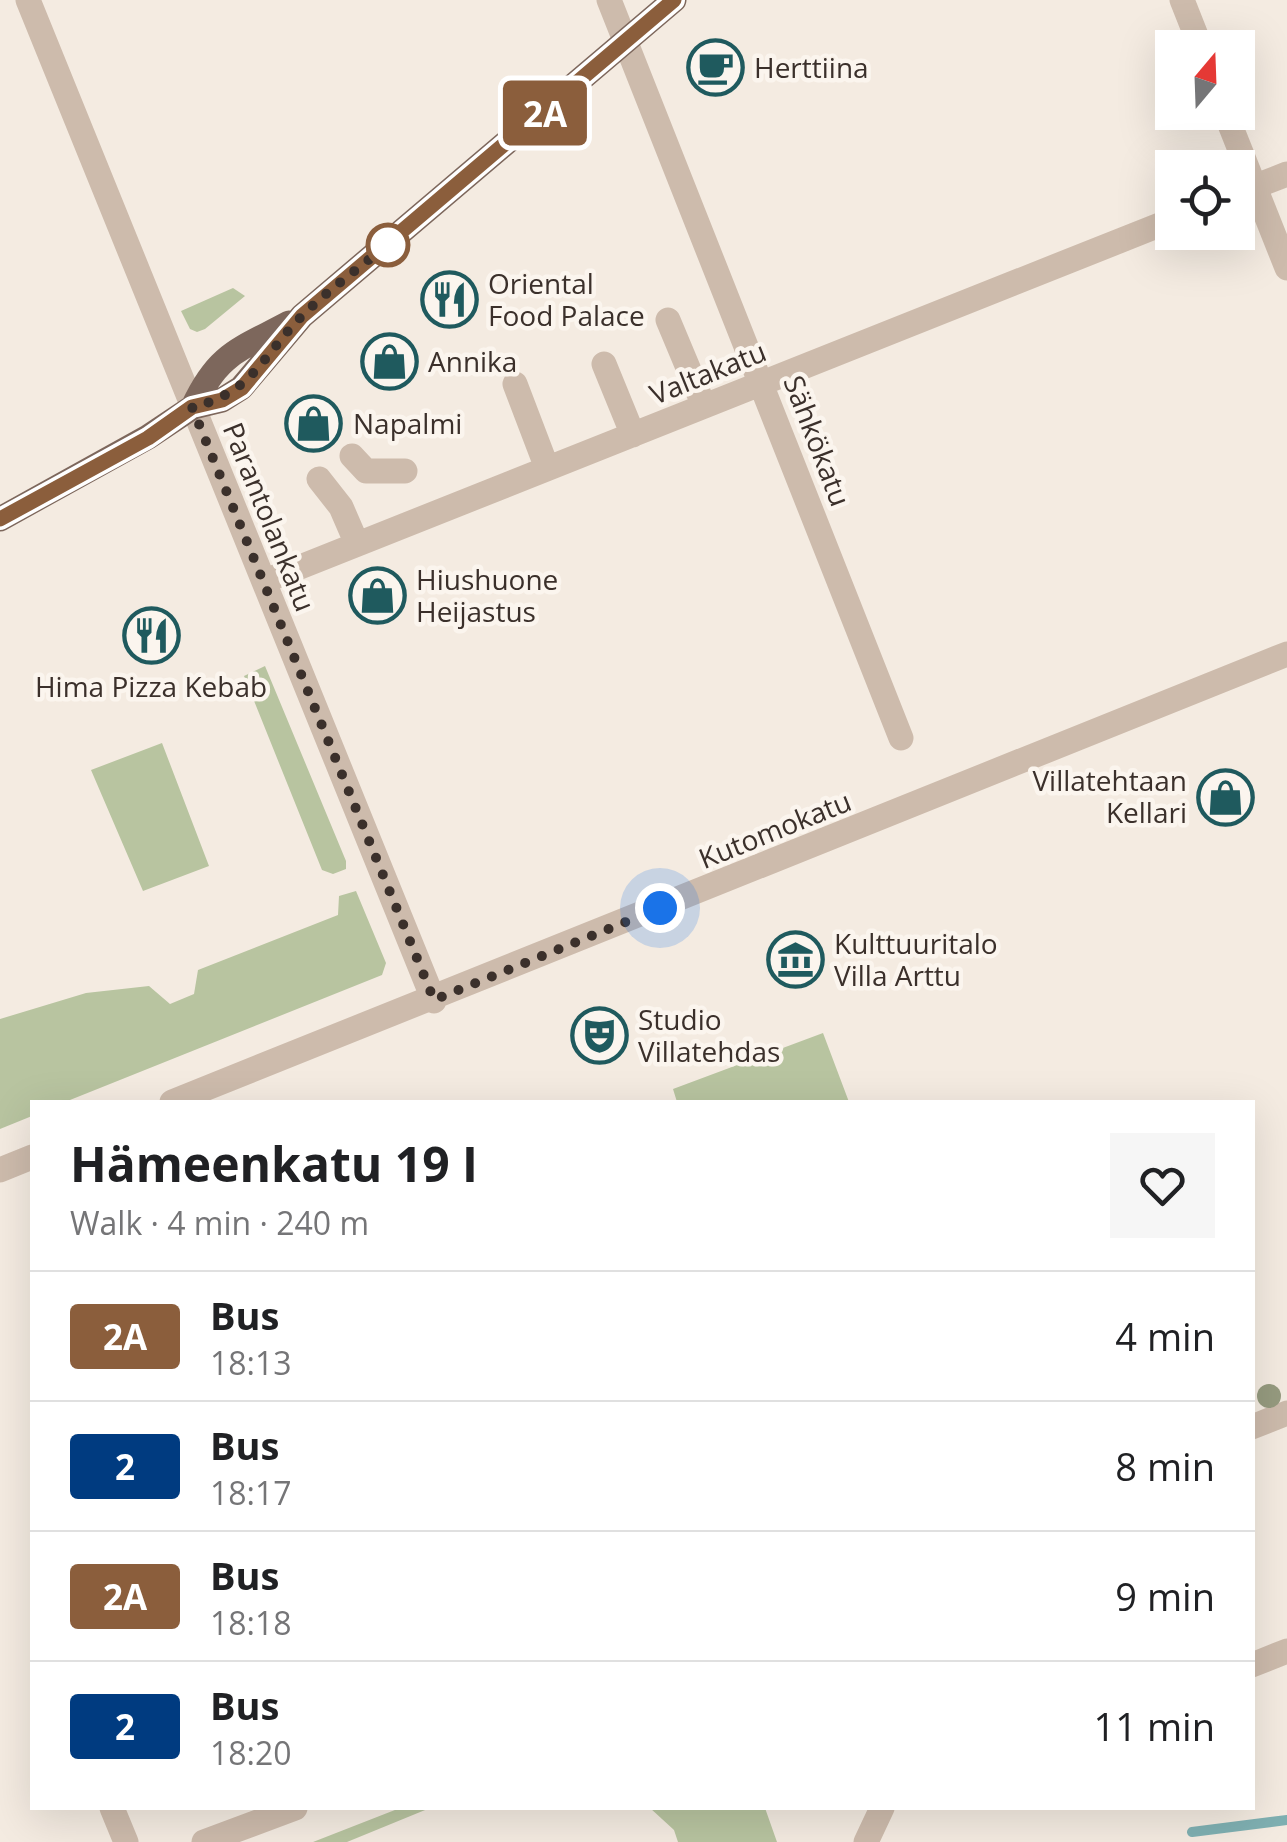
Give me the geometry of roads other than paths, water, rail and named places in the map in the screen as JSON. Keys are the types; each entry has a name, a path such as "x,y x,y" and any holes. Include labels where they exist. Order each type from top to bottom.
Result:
{"main road":[{"path":"0,518 148,438 192,407 209,372 222,359 302,316 674,0"}],"street":[{"name":"Parantolankatu","path":"28,0 434,1000"},
{"name":"Sähkökatu","path":"609,0 901,738"},
{"path":"1182,0 1193,30"},
{"path":"1255,186 1287,174"},
{"path":"1255,207 1287,268"},
{"name":"Valtakatu","path":"265,581 1155,227"},
{"path":"668,320 704,406"},
{"path":"604,364 633,435"},
{"path":"514,384 548,468"},
{"path":"352,456 366,471 405,471"},
{"path":"319,480 341,506 357,544"},
{"name":"Kutomokatu","path":"177,1100 1287,654"},
{"path":"0,1170 30,1158"},
{"path":"1255,1426 1287,1413"},
{"path":"1255,1664 1287,1650"},
{"path":"113,1810 126,1842"},
{"path":"204,1842 289,1810"},
{"path":"866,1842 886,1810"}],"waterway":[{"path":"1192,1832 1287,1820"}],"place":[{"name":"Herttiina","path":"715,68"},
{"name":"Oriental Food Palace","path":"449,300"},
{"name":"Annika","path":"389,362"},
{"name":"Napalmi","path":"314,424"},
{"name":"Hiushuone Heijastus","path":"377,596"},
{"name":"Hima Pizza Kebab","path":"151,636"},
{"name":"Villatehtaan Kellari","path":"1226,797"},
{"name":"Kulttuuritalo Villa Arttu","path":"795,960"},
{"name":"Studio Villatehdas","path":"599,1036"}]}
